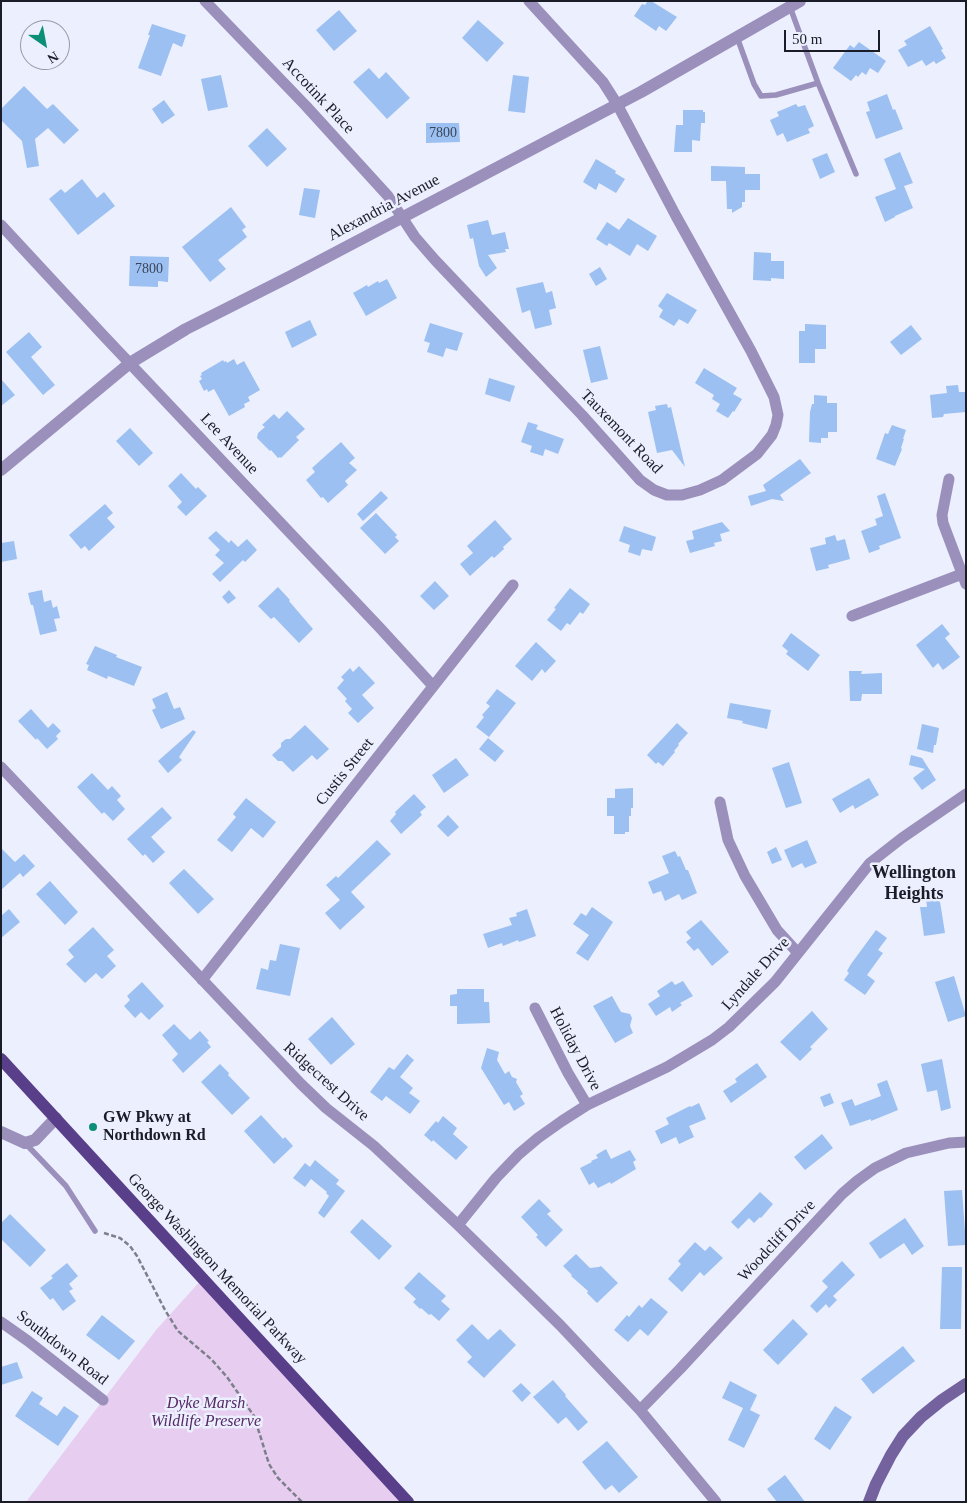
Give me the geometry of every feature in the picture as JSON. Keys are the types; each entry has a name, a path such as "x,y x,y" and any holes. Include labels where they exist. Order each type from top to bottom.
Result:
{"main road":[{"name":"George Washington Memorial Parkway","path":"1,1059 408,1502"},
{"path":"869,1502 887,1462 903,1436 921,1417 966,1384"}],"street":[{"name":"Accotink Place","path":"205,1 306,106 388,196 402,218"},
{"name":"Tauxemont Road","path":"402,218 415,237 435,260 582,415 640,480 654,490 667,495 682,495 716,483 757,454 772,435 778,415 776,402 751,351 676,216 617,104 603,82 529,1"},
{"name":"Alexandria Avenue","path":"1,470 130,363 186,329 402,218 617,104 795,4"},
{"name":"Lee Avenue","path":"1,225 432,686"},
{"path":"852,616 964,579 943,523 942,515 949,480"},
{"name":"Custis Street","path":"202,980 513,585"},
{"name":"Ridgecrest Drive","path":"1,767 301,1084 326,1108 374,1146 560,1325 640,1410 716,1502"},
{"name":"Lyndale Drive","path":"458,1225 496,1178 519,1154 562,1121 587,1105 667,1067 712,1040 729,1027 760,999 870,863 902,838 966,794"},
{"path":"720,802 728,840 745,876 778,930 798,953"},
{"name":"Holiday Drive","path":"535,1008 568,1073 587,1105"},
{"path":"1,1132 25,1143 35,1140 56,1118"},
{"name":"Woodcliff Drive","path":"640,1410 842,1194 857,1181 875,1168 906,1153 949,1143 966,1142"},
{"name":"Southdown Road","path":"1,1322 102,1400"}],"lane":[{"path":"795,4 818,83 856,174"},
{"path":"737,37 754,84 761,96 776,96 818,83"},
{"path":"25,1143 66,1186 95,1231"}],"path":[{"path":"95,1231 120,1238 130,1246 178,1331 227,1377 254,1416 269,1464 278,1478 302,1502"}],"green space":[{"name":"Dyke Marsh Wildlife Preserve","path":"203,1278 408,1502 26,1502 156,1330"}],"building":[{"path":"648,1 677,17 666,31 659,26 656,31 634,16 642,4 645,5"},
{"path":"339,10 357,31 334,51 316,30"},
{"path":"478,20 504,43 487,62 462,38"},
{"path":"152,24 186,35 182,47 173,43 161,76 138,68"},
{"path":"930,26 946,58 936,64 934,61 926,66 922,60 908,67 898,50 907,45 904,41"},
{"path":"859,42 886,61 878,73 870,68 866,75 862,72 851,81 833,68 850,45 854,48"},
{"path":"369,68 379,79 386,72 410,98 387,119 353,82"},
{"path":"221,75 228,107 208,111 201,79"},
{"path":"513,75 529,77 525,113 508,111"},
{"path":"24,86 47,109 53,104 79,130 64,144 48,128 35,139 39,166 27,168 22,141 1,120 1,109"},
{"path":"887,94 903,129 876,139 866,112 870,111 867,102"},
{"path":"164,100 175,115 162,124 152,109"},
{"path":"796,104 798,107 805,105 814,126 808,129 810,133 787,142 783,133 777,136 770,120 779,116 777,112"},
{"path":"683,110 703,110 705,112 705,123 701,123 700,141 692,140 692,152 674,152 676,125 683,125"},
{"path":"426,123 459,123 460,142 426,143"},
{"path":"267,128 287,149 267,167 248,146"},
{"path":"900,152 913,183 904,186 913,208 885,222 875,197 896,189 884,159"},
{"path":"827,153 835,172 820,179 812,159"},
{"path":"596,159 625,179 616,193 599,183 596,190 583,182"},
{"path":"711,166 745,167 745,174 760,174 760,190 745,190 745,202 742,202 742,207 732,213 732,209 727,209 726,181 711,181"},
{"path":"82,179 97,198 104,192 115,206 78,235 49,199 61,189 65,193"},
{"path":"304,188 320,190 315,218 299,215"},
{"path":"231,207 246,227 242,230 247,237 218,260 226,269 210,282 182,247"},
{"path":"628,218 657,236 648,251 637,244 630,256 609,243 607,246 596,239 607,222 619,230"},
{"path":"488,220 492,235 505,232 509,249 505,249 506,252 488,255 497,268 486,277 479,266 473,238 470,239 467,225"},
{"path":"754,252 771,253 771,261 784,261 784,279 771,278 771,281 753,280"},
{"path":"130,256 169,257 168,282 158,281 158,287 129,286"},
{"path":"600,267 607,279 596,286 589,274"},
{"path":"387,279 397,298 366,316 353,293 367,285 368,287 378,281 379,283"},
{"path":"543,282 546,293 552,291 556,308 549,310 551,325 535,329 530,310 522,313 516,288"},
{"path":"667,293 697,310 688,324 679,319 674,326 659,317 663,310 658,306"},
{"path":"310,320 317,335 292,348 285,332"},
{"path":"430,323 463,333 457,351 446,348 443,357 427,352 430,343 424,341"},
{"path":"805,324 826,325 826,349 815,349 815,363 799,363 799,331 805,331"},
{"path":"911,325 922,339 901,355 890,342"},
{"path":"29,332 42,347 31,357 55,385 43,395 6,352"},
{"path":"600,346 608,379 591,383 583,350"},
{"path":"234,359 237,365 244,361 260,390 248,397 250,401 244,404 245,407 229,416 214,389 208,392 207,389 204,391 199,381 202,379 201,373 223,360 227,363"},
{"path":"704,368 737,388 733,394 742,399 728,418 716,411 720,404 712,399 714,395 695,383"},
{"path":"489,378 515,386 510,402 485,394"},
{"path":"1,379 15,395 1,406"},
{"path":"958,385 959,392 966,392 966,412 944,414 943,417 932,418 930,395 947,393 946,386"},
{"path":"814,395 827,396 827,403 837,403 837,432 828,432 828,438 821,438 821,443 809,442 810,412 812,404 814,404"},
{"path":"667,404 668,408 671,407 685,467 672,450 657,453 648,412 656,410 655,406"},
{"path":"287,411 305,429 296,437 299,440 281,458 278,458 257,438 258,433 265,427 262,425 274,414 279,419"},
{"path":"528,422 538,425 536,429 564,439 558,454 545,449 543,456 530,452 532,446 521,442"},
{"path":"892,425 906,430 902,449 895,466 876,459 885,433 888,434"},
{"path":"130,428 153,453 139,466 116,441"},
{"path":"341,442 355,458 349,463 357,470 345,481 348,485 328,503 323,497 321,498 306,480 315,472 312,468"},
{"path":"800,459 811,473 780,495 784,501 772,499 751,506 748,496 766,491 763,485"},
{"path":"181,473 196,489 198,487 207,496 186,516 177,507 182,502 168,486"},
{"path":"381,491 388,498 363,521 357,514"},
{"path":"885,493 901,538 879,546 880,549 869,553 861,531 877,525 875,519 883,516 877,496"},
{"path":"105,504 113,513 107,518 115,527 89,551 85,546 81,549 69,535"},
{"path":"376,513 397,535 395,537 399,541 385,554 360,528"},
{"path":"495,520 512,539 494,558 492,556 470,576 460,564 473,553 467,546"},
{"path":"722,522 730,531 720,534 722,541 714,543 715,546 690,553 686,541 694,539 692,531"},
{"path":"624,526 656,537 652,551 642,549 640,556 628,552 630,545 619,541"},
{"path":"216,531 229,543 231,540 238,547 247,539 257,550 245,562 243,560 220,582 212,574 224,563 215,555 220,550 208,538"},
{"path":"835,535 837,541 845,539 850,559 828,565 829,568 816,571 810,548 826,544 825,538"},
{"path":"14,541 17,559 1,562 1,543"},
{"path":"435,581 449,596 434,610 420,596"},
{"path":"278,587 313,629 299,643 274,617 271,619 258,606"},
{"path":"570,588 590,604 583,614 580,612 570,625 567,623 561,631 547,620"},
{"path":"42,590 44,602 51,600 53,608 57,606 60,618 54,619 57,631 40,635 33,605 31,605 28,593"},
{"path":"229,590 236,598 228,604 222,597"},
{"path":"942,624 950,634 945,638 960,657 943,670 938,663 933,668 916,645"},
{"path":"791,633 820,655 808,671 786,654 788,651 782,646"},
{"path":"536,642 556,661 545,673 542,669 532,681 515,666"},
{"path":"95,646 142,667 134,686 108,676 107,679 87,670 89,665 86,664"},
{"path":"359,666 375,683 362,695 374,708 358,723 348,713 352,709 345,701 347,699 337,688 344,680 341,677 350,668 353,672"},
{"path":"849,671 862,671 861,674 882,673 882,694 862,694 861,701 850,701"},
{"path":"497,689 516,703 489,737 476,727 484,717 482,715 490,706 486,703"},
{"path":"167,692 174,709 180,707 185,719 161,729 152,710 156,708 152,699"},
{"path":"730,703 771,710 767,729 727,718"},
{"path":"31,709 48,728 53,723 61,731 56,736 58,739 47,749 18,721"},
{"path":"677,723 688,733 663,766 658,762 656,764 647,755"},
{"path":"922,724 939,728 933,753 917,749"},
{"path":"305,725 329,749 317,760 312,755 293,772 282,761 278,761 272,755 281,747 281,743 286,739 290,739"},
{"path":"193,730 196,732 179,757 182,760 168,773 158,761"},
{"path":"488,738 504,751 495,762 479,749"},
{"path":"911,755 922,758 936,780 922,790 913,778 925,769 909,765"},
{"path":"456,758 469,775 444,793 432,775"},
{"path":"789,762 802,803 786,808 772,768"},
{"path":"92,773 108,790 112,786 121,796 117,800 125,809 113,821 104,812 102,814 77,787"},
{"path":"869,778 879,795 855,809 853,805 840,813 832,799"},
{"path":"633,788 633,808 631,808 631,816 629,816 629,832 614,834 614,816 607,816 607,798 615,798 615,789"},
{"path":"414,794 426,807 420,812 422,815 401,834 390,821 396,814 395,812"},
{"path":"246,798 276,822 263,838 251,828 232,852 217,840 236,817 233,814"},
{"path":"162,807 172,818 151,837 165,852 153,863 145,854 143,856 127,839"},
{"path":"448,815 459,827 448,837 437,826"},
{"path":"377,840 391,854 351,892 365,907 340,930 325,913 340,900 326,885 336,876 338,878"},
{"path":"807,840 817,863 805,868 802,863 792,868 784,850"},
{"path":"776,847 782,860 772,864 767,852"},
{"path":"1,848 15,862 24,854 35,866 23,877 20,873 1,890"},
{"path":"675,851 678,857 680,856 686,870 688,870 697,893 682,900 679,894 665,901 661,891 653,894 648,882 669,873 662,856"},
{"path":"184,869 214,899 198,914 169,883"},
{"path":"50,881 78,912 65,925 36,894"},
{"path":"938,889 945,933 924,936 920,907 927,907 925,891"},
{"path":"592,907 613,922 588,961 576,953 589,935 573,924 581,913 586,916"},
{"path":"9,909 20,922 1,938 1,916"},
{"path":"527,909 536,936 503,946 502,943 488,948 483,934 512,925 509,918 517,916 516,913"},
{"path":"701,920 729,952 712,966 698,948 694,951 686,942 691,938 686,932"},
{"path":"93,927 114,950 107,956 116,966 102,979 96,973 85,983 66,964 74,957 68,950"},
{"path":"876,930 887,938 878,950 883,953 867,975 875,981 865,995 844,980 849,973 847,971 851,964"},
{"path":"280,944 300,948 290,996 256,989 261,968 268,970 270,960 276,961"},
{"path":"954,976 966,1016 948,1022 935,982"},
{"path":"672,981 675,985 683,981 693,996 680,1003 682,1005 672,1012 670,1007 656,1016 648,1004 660,996 657,991"},
{"path":"142,982 164,1006 149,1020 141,1012 135,1018 124,1006 130,1000 127,996"},
{"path":"457,989 484,989 484,1002 489,1002 490,1023 457,1024 457,1006 450,1006 450,995 457,994"},
{"path":"612,996 621,1012 630,1014 632,1018 630,1026 633,1033 615,1043 593,1006"},
{"path":"812,1011 828,1029 810,1047 812,1049 800,1061 780,1042"},
{"path":"332,1017 355,1044 331,1065 308,1039"},
{"path":"174,1024 190,1040 200,1031 209,1041 207,1042 211,1047 183,1073 172,1060 178,1054 162,1035"},
{"path":"487,1048 499,1052 497,1060 505,1074 509,1071 512,1077 517,1079 516,1082 523,1094 520,1096 525,1104 514,1111 509,1102 504,1105 481,1068"},
{"path":"407,1054 414,1060 400,1077 413,1088 409,1093 420,1101 410,1114 386,1096 382,1101 370,1092 389,1067 394,1070"},
{"path":"942,1059 951,1108 941,1111 937,1090 927,1092 921,1064"},
{"path":"757,1063 767,1077 731,1103 723,1091 737,1082 735,1079"},
{"path":"220,1064 250,1098 232,1115 201,1082"},
{"path":"887,1080 898,1110 871,1121 871,1119 850,1126 841,1103 852,1099 855,1106 881,1096 877,1084"},
{"path":"830,1093 834,1103 824,1107 820,1097"},
{"path":"699,1103 706,1119 689,1126 694,1137 679,1144 676,1137 661,1144 655,1131 669,1124 666,1118"},
{"path":"261,1115 283,1139 285,1137 293,1146 274,1164 244,1131"},
{"path":"443,1116 457,1128 453,1134 468,1147 456,1160 433,1140 432,1142 424,1135"},
{"path":"822,1134 833,1148 805,1170 794,1157"},
{"path":"606,1149 611,1159 630,1150 636,1160 633,1162 636,1169 611,1184 610,1182 598,1188 594,1182 589,1185 580,1168 598,1158 596,1155"},
{"path":"315,1160 339,1180 336,1184 345,1191 324,1218 318,1213 329,1196 327,1192 311,1179 305,1187 293,1178 305,1163 310,1167"},
{"path":"962,1190 966,1245 948,1246 944,1191"},
{"path":"760,1192 773,1204 754,1223 749,1218 738,1229 731,1222"},
{"path":"539,1199 551,1211 547,1214 563,1230 546,1247 536,1237 538,1235 521,1217"},
{"path":"10,1214 46,1250 30,1267 1,1239 1,1223"},
{"path":"905,1218 924,1246 912,1255 904,1243 880,1259 869,1243"},
{"path":"362,1219 392,1246 379,1260 350,1232"},
{"path":"695,1242 705,1251 710,1246 723,1258 704,1276 700,1272 682,1292 668,1279 681,1264 678,1261"},
{"path":"576,1254 590,1268 601,1266 618,1283 597,1303 563,1266"},
{"path":"842,1261 855,1275 833,1296 837,1300 829,1308 826,1304 817,1313 810,1306 828,1287 822,1281"},
{"path":"67,1263 78,1276 69,1284 73,1289 69,1291 76,1301 63,1311 53,1298 50,1300 40,1288"},
{"path":"942,1267 962,1267 961,1329 940,1329"},
{"path":"419,1272 446,1296 441,1301 450,1309 439,1321 431,1314 429,1315 420,1309 413,1302 416,1299 404,1288"},
{"path":"651,1298 668,1312 648,1336 640,1329 628,1342 614,1330 627,1315 629,1317 639,1305 642,1308"},
{"path":"102,1315 135,1341 119,1360 86,1335"},
{"path":"793,1319 808,1334 778,1365 763,1350"},
{"path":"472,1324 488,1340 500,1329 516,1345 484,1378 467,1362 472,1357 456,1340"},
{"path":"903,1346 915,1361 873,1394 861,1379"},
{"path":"17,1362 23,1378 1,1385 1,1367"},
{"path":"553,1380 588,1422 578,1431 566,1417 558,1424 533,1397"},
{"path":"730,1381 757,1395 750,1410 760,1415 744,1448 728,1440 743,1408 722,1398"},
{"path":"521,1383 531,1393 522,1402 512,1391"},
{"path":"32,1391 43,1398 39,1404 57,1416 64,1406 79,1416 58,1446 15,1416"},
{"path":"835,1406 852,1417 830,1450 814,1439"},
{"path":"607,1441 638,1477 619,1493 612,1485 605,1490 582,1462"},
{"path":"785,1475 805,1502 777,1502 767,1489"}],"place":[{"name":"GW Pkwy at Northdown Rd","path":"93,1127"}],"district":[{"name":"Wellington Heights","path":"914,883"}]}
